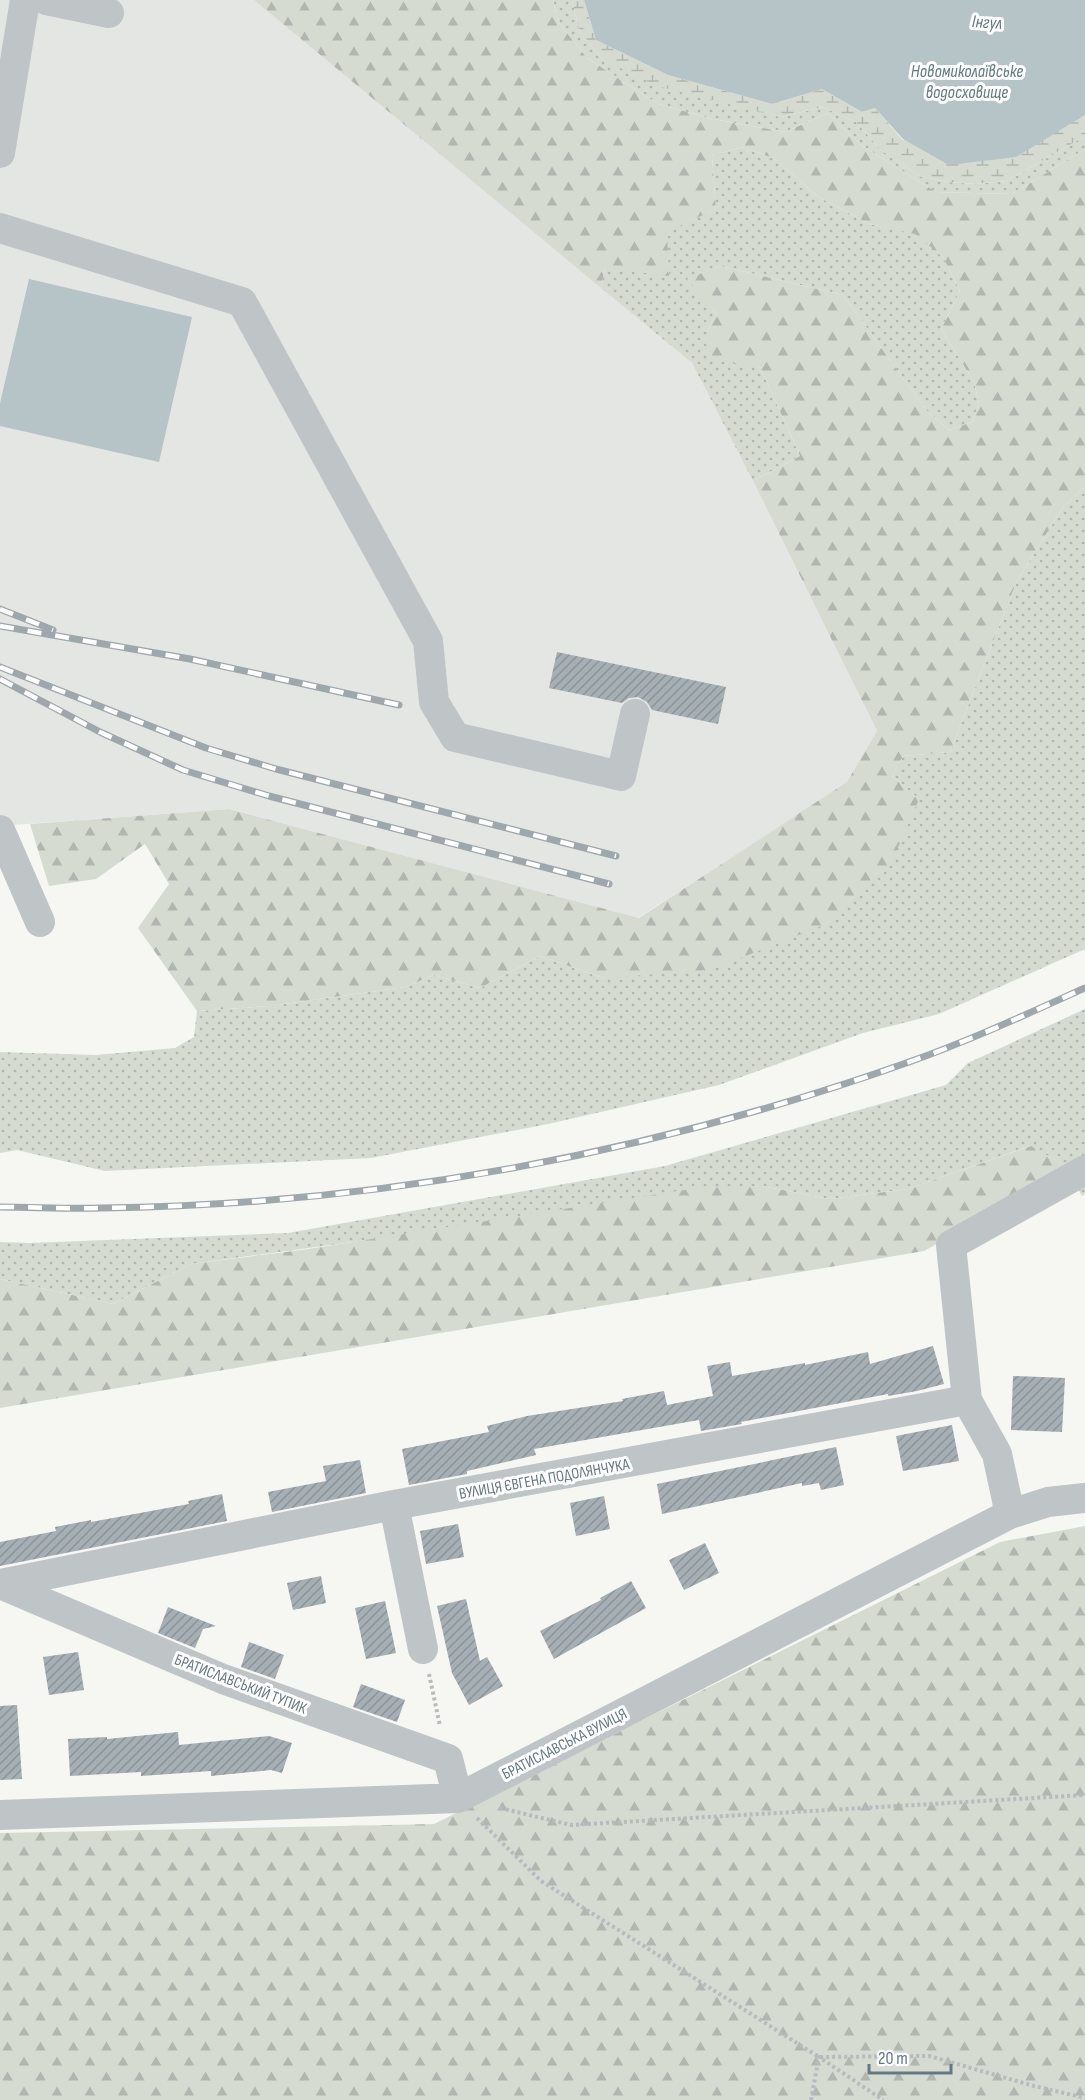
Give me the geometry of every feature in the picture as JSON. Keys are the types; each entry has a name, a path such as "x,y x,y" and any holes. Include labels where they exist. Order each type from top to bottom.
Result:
{"street":[{"path":"0,153 25,0"},
{"path":"46,0 109,13"},
{"path":"0,228 242,302 428,641 434,702 455,738 621,776 634,714"},
{"path":"0,830 40,922"},
{"path":"1010,1514 997,1454 967,1400 951,1245 1085,1170"},
{"name":"ВУЛИЦЯ ЄВГЕНА ПОДОЛЯНЧУКА","path":"0,1584 394,1505 967,1400"},
{"name":"БРАТИСЛАВСЬКА ВУЛИЦЯ","path":"0,1815 458,1798 1010,1514 1048,1502 1085,1498"},
{"path":"394,1505 423,1649"},
{"name":"БРАТИСЛАВСЬКИЙ ТУПИК","path":"0,1584 223,1679 447,1759"},
{"path":"447,1759 458,1798"}],"path":[{"path":"423,1649 447,1759"},
{"path":"458,1798 571,1825 1085,1795"},
{"path":"458,1798 541,1881 883,2100"},
{"path":"819,2057 929,2056 1085,2098"},
{"path":"811,2100 819,2057"}],"shaded area":[{"path":"0,0 254,0 692,363 877,731 848,782 638,918 229,809 0,826"}],"green space":[{"path":"254,0 553,0 558,22 587,58 658,104 713,119 785,132 828,113 861,145 936,192 1012,194 1085,149 1085,487 1063,507 1016,583 950,752 903,756 892,776 919,799 890,866 834,921 710,970 603,978 540,956 480,988 434,975 405,987 270,1006 197,1011 138,928 169,884 145,844 96,879 49,886 30,824 229,809 639,918 847,782 877,731 753,481 800,456 760,367 711,360 707,332 716,313 687,279 720,266 843,295 926,410 949,430 972,422 979,404 974,382 941,329 960,291 943,257 915,234 869,224 817,196 775,159 743,147 712,155 716,209 667,232 669,276 605,268 601,288"},
{"path":"553,0 572,0 580,33 602,59 780,117 823,107 856,122 881,150 919,176 948,182 975,184 1007,181 1085,136 1085,149 1012,194 936,192 861,145 828,113 785,132 713,119 658,104 587,58 558,22"},
{"path":"572,0 584,0 596,40 668,75 772,104 822,89 862,112 875,108 903,140 1060,129 1085,115 1085,136 1007,181 975,184 948,182 919,176 881,150 856,122 823,107 780,117 657,86 602,59 580,33"},
{"path":"743,147 775,159 817,196 869,224 915,233 943,257 960,291 941,329 974,382 979,404 972,422 949,430 926,410 843,295 720,266 688,279 716,313 707,332 760,367 800,456 753,481 692,363 601,288 605,268 667,231 716,209 712,155"},
{"path":"1085,487 1085,949 939,1014 863,1033 719,1085 548,1124 371,1158 105,1171 17,1150 0,1153 0,1052 96,1055 175,1048 194,1037 197,1011 270,1006 405,987 434,975 480,988 540,956 603,978 919,799 892,776 903,756 950,752 1016,583 1063,507"},
{"path":"1085,1009 1085,1194 1082,1196 1064,1165 1030,1146 908,1189 829,1199 762,1186 191,1264 113,1304 0,1279 0,1242 29,1243 288,1233 665,1166 946,1085 968,1063"},
{"path":"1031,1146 1064,1165 1027,1194 924,1251 0,1408 0,1279 113,1304 191,1264 308,1249 697,1188 762,1186 829,1199 908,1189"},
{"path":"1085,1526 1085,2100 0,2100 0,1833 434,1824 1000,1542"}],"water":[{"name":"Новомиколаївське водосховище","path":"584,0 1085,0 1085,115 1016,157 949,165 903,139 875,108 862,112 822,89 772,104 668,75 596,40"},
{"path":"29,279 192,317 159,462 0,426 0,403"}],"building":[{"path":"557,652 726,687 718,724 652,710 647,702 638,697 629,698 622,703 549,688"},
{"path":"933,1346 944,1384 701,1431 699,1420 534,1449 536,1455 467,1471 467,1474 409,1485 402,1449 489,1432 487,1426 527,1416 623,1401 622,1399 664,1391 667,1405 713,1396 707,1366 730,1362 732,1376 805,1363 805,1365 868,1352 870,1364"},
{"path":"1013,1376 1065,1378 1062,1432 1011,1430"},
{"path":"952,1425 959,1461 903,1471 896,1436"},
{"path":"836,1447 844,1485 821,1490 819,1483 802,1486 802,1483 662,1514 657,1484"},
{"path":"360,1460 366,1493 272,1512 268,1492 326,1481 323,1466"},
{"path":"222,1494 227,1521 0,1566 0,1542 56,1531 55,1527 189,1504 188,1501"},
{"path":"604,1496 610,1529 576,1536 570,1503"},
{"path":"458,1524 464,1557 426,1564 420,1531"},
{"path":"705,1543 719,1573 684,1590 669,1560"},
{"path":"321,1576 326,1603 293,1610 287,1583"},
{"path":"631,1581 646,1608 554,1659 540,1631 601,1600 600,1598"},
{"path":"466,1599 480,1661 487,1657 503,1686 469,1705 452,1673 437,1606"},
{"path":"385,1601 396,1653 366,1659 355,1608"},
{"path":"168,1607 216,1626 203,1629 195,1648 158,1633"},
{"path":"249,1642 284,1655 275,1679 241,1667"},
{"path":"78,1652 84,1690 49,1695 43,1657"},
{"path":"361,1684 405,1700 397,1722 353,1707"},
{"path":"17,1705 22,1779 0,1780 0,1706"},
{"path":"178,1732 179,1745 269,1736 292,1743 282,1773 271,1770 211,1776 211,1771 141,1776 141,1772 70,1776 68,1739 107,1737 107,1739"}],"railway":[{"path":"0,609 53,630"},
{"path":"0,626 190,659 399,705"},
{"path":"0,667 206,748 276,769 616,856"},
{"path":"0,679 100,732 183,770 269,796 609,884"},
{"path":"0,1207 88,1208 204,1205 307,1197 409,1185 612,1148 811,1095 909,1062 998,1027 1085,988"}],"water label":[{"name":"Інгул","path":"987,22"}]}
